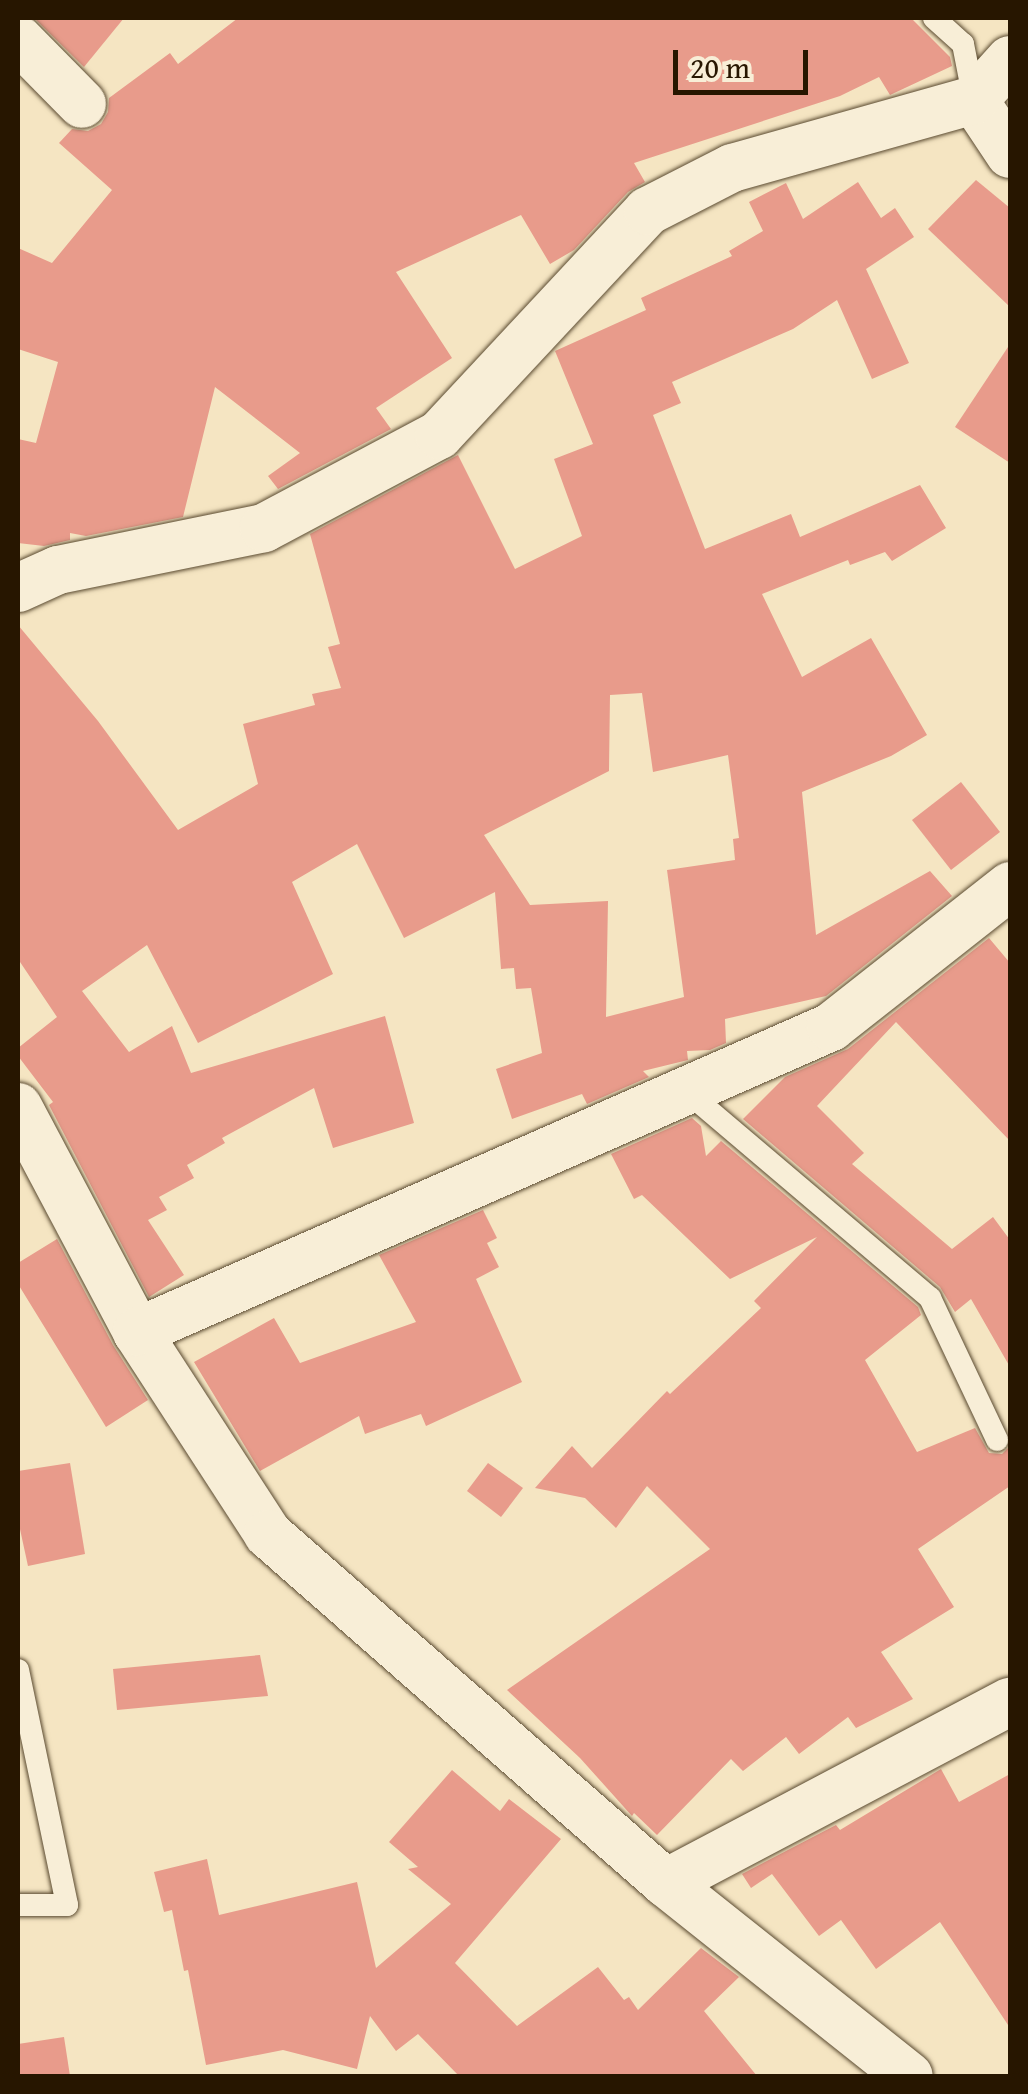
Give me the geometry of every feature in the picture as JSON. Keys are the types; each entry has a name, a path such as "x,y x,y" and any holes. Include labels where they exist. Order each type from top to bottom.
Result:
{"street":[{"path":"18,38 82,104"},
{"path":"18,588 58,570 264,528 440,435 648,211 732,168 974,100 1010,60"},
{"path":"974,100 1010,154"},
{"path":"137,1332 832,1027 1010,886"},
{"path":"18,1107 137,1332 268,1534 666,1884 909,2076"},
{"path":"666,1884 1010,1702"}],"lane":[{"path":"934,18 963,44 974,100"},
{"path":"686,1091 930,1298 997,1440"},
{"path":"18,1670 67,1906 18,1906"}],"building":[{"path":"34,18 124,18 84,67"},
{"path":"238,18 911,18 950,57 952,66 890,95 879,77 840,96 634,163 645,182 628,192 574,250 550,264 521,215 396,272 452,358 376,408 391,429 278,489 268,476 300,453 215,387 183,517 86,536 70,533 70,540 44,546 18,543 18,439 36,443 58,362 18,349 18,248 52,263 112,190 59,143 72,129 88,131 101,124 108,112 109,98 170,53 178,64"},
{"path":"976,180 1010,208 1010,307 928,229"},
{"path":"858,182 881,218 895,208 914,237 866,269 909,363 872,379 837,300 793,329 672,382 681,403 653,415 705,549 791,514 800,537 920,485 946,528 892,561 885,552 850,565 848,560 762,594 802,677 871,638 927,735 891,756 802,792 816,935 930,871 952,896 826,996 725,1019 726,1043 710,1050 687,1051 688,1060 643,1071 649,1077 587,1104 582,1094 512,1119 496,1069 542,1053 531,988 516,989 514,968 501,969 495,892 404,938 357,844 292,882 333,974 198,1043 147,945 82,991 129,1052 172,1026 191,1073 385,1016 414,1123 333,1148 314,1088 222,1138 225,1143 187,1165 194,1178 159,1197 167,1210 148,1220 184,1275 149,1297 49,1105 53,1102 18,1056 18,1048 57,1017 18,959 18,625 98,721 178,830 258,784 243,724 315,705 312,694 341,688 328,647 340,644 310,534 458,455 515,569 582,536 554,459 593,444 555,351 646,310 641,298 732,256 729,251 763,231 749,202 786,183 803,219","holes":["642,693 653,772 728,755 739,838 733,839 735,860 667,870 684,997 606,1017 608,901 530,905 484,835 609,771 610,695"]},
{"path":"1010,344 1010,463 955,427"},
{"path":"961,782 1000,832 951,870 912,820"},
{"path":"989,938 1010,963 1010,1141 896,1022 817,1106 864,1153 852,1164 952,1249 993,1217 1010,1240 1010,1367 971,1299 955,1312 940,1287 743,1119 785,1077 848,1049"},
{"path":"692,1118 701,1126 706,1156 721,1141 918,1307 921,1315 865,1360 917,1452 975,1428 989,1453 1002,1454 1010,1446 1010,1486 918,1549 954,1607 881,1652 913,1699 856,1728 848,1717 799,1754 786,1737 743,1771 731,1759 657,1835 634,1813 632,1816 580,1758 507,1690 710,1549 647,1486 616,1528 585,1498 535,1488 572,1446 592,1468 667,1391 670,1394 761,1308 754,1301 817,1237 730,1279 642,1195 634,1199 611,1154"},
{"path":"483,1210 497,1238 487,1243 499,1267 476,1279 522,1382 426,1426 421,1414 365,1434 359,1416 260,1471 194,1362 274,1318 300,1363 416,1322 379,1255"},
{"path":"57,1239 113,1345 148,1400 106,1427 18,1284 18,1263"},
{"path":"70,1463 85,1554 28,1566 18,1520 18,1471"},
{"path":"488,1463 523,1488 501,1517 467,1491"},
{"path":"260,1655 268,1696 117,1710 113,1669"},
{"path":"941,1769 959,1802 1010,1774 1010,2028 940,1922 876,1969 841,1920 819,1936 772,1874 751,1888 742,1874 836,1825 840,1830"},
{"path":"452,1770 500,1811 509,1799 561,1839 455,1963 517,2026 598,1967 624,2000 629,1997 638,2010 701,1948 739,1977 704,2011 757,2076 459,2076 418,2034 396,2051 370,2016 357,2069 283,2050 206,2065 172,1910 164,1912 154,1872 207,1859 219,1915 357,1882 376,1968 451,1904 408,1869 418,1867 389,1842"},
{"path":"64,2037 70,2076 18,2076 18,2044"}]}
